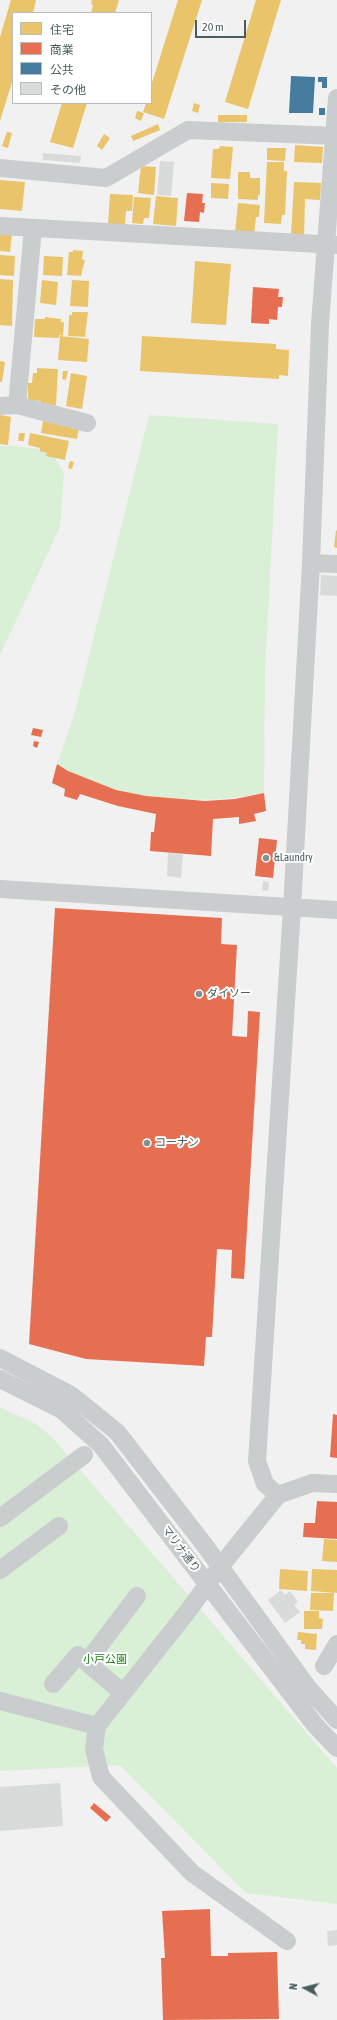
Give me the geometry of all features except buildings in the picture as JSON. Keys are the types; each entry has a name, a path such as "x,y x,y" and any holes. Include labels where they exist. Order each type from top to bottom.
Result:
{"street":[{"path":"278,1495 265,1484 257,1461 292,908 311,563 320,324 332,245 337,98"},
{"path":"0,168 106,178 188,130 336,136"},
{"path":"0,226 332,245"},
{"path":"33,228 8,406 87,423"},
{"path":"311,563 337,564"},
{"path":"0,889 337,910"},
{"name":"マリナ通り","path":"0,1358 71,1395 117,1432 220,1567 309,1690 337,1720"},
{"name":"マリナ通り","path":"0,1379 62,1410 101,1445 315,1725 337,1748"},
{"path":"0,1518 84,1455"},
{"path":"287,1941 192,1873 101,1777 94,1749 97,1726 188,1611 220,1567 278,1495 312,1483 337,1484"},
{"path":"0,1570 59,1526"},
{"path":"53,1684 82,1658 137,1596"},
{"path":"324,1666 337,1644"},
{"path":"82,1658 123,1693"},
{"path":"0,1701 97,1726"}],"green space":[{"path":"149,415 278,424 265,672 264,793 213,799 185,800 158,798 104,786 80,777 57,764 75,712"},
{"path":"0,446 39,449 55,458 64,473 60,527 0,655"},
{"name":"小戸公園","path":"0,1407 36,1424 52,1437 337,1768 337,1904 246,1893 120,1765 0,1771"}],"place":[{"name":"&Laundry","path":"266,858"},
{"name":"ダイソー","path":"199,994"},
{"name":"コーナン","path":"147,1143"}]}
